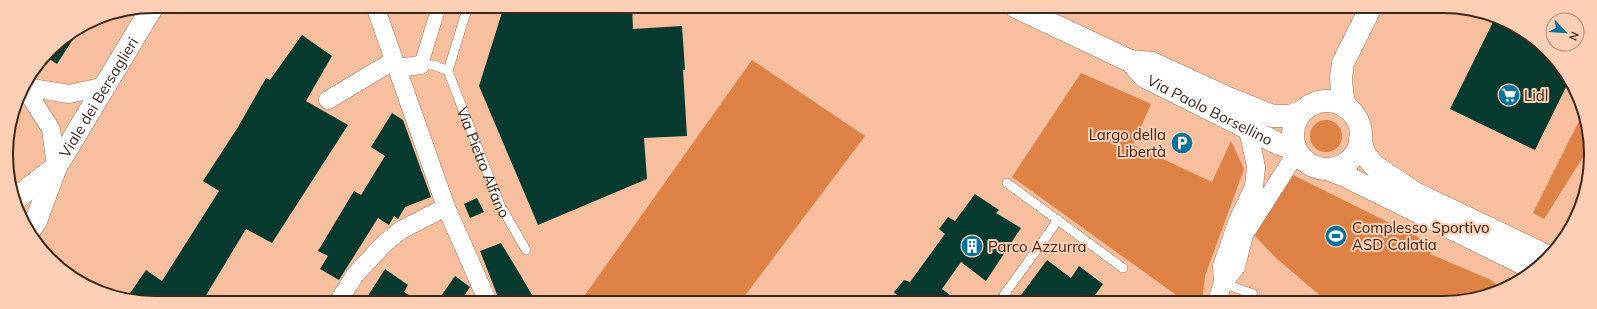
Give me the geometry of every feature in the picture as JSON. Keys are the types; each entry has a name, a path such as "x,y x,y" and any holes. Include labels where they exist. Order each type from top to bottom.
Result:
{"main road":[{"name":"Viale dei Bersaglieri","path":"33,226 36,221 56,167 149,13"},
{"name":"Via Paolo Borsellino","path":"1029,13 1130,61 1152,63 1228,98 1273,116 1290,116 1302,112"},
{"path":"1345,107 1341,78 1343,63 1368,13"},
{"name":"Via Paolo Borsellino","path":"1130,61 1145,77 1246,128 1296,151"},
{"path":"1360,139 1358,149 1345,163 1336,168 1318,168 1310,165 1302,159 1296,151 1293,140 1293,130 1302,112 1314,104 1327,101 1345,107 1350,111 1358,124 1360,139 1365,155 1376,167 1415,193 1543,254"},
{"name":"Viale dei Bersaglieri","path":"20,196 56,167"},
{"path":"1327,169 1343,175 1529,267"}],"street":[{"path":"377,13 392,64 446,207 485,296"},
{"path":"328,100 392,64 421,65 437,13"},
{"path":"30,88 69,94 106,86"},
{"path":"28,93 51,129 56,167"},
{"path":"1223,283 1222,266 1238,220 1254,188 1256,167 1252,143 1246,128"},
{"path":"1218,296 1223,283 1236,267 1244,235 1296,151"},
{"path":"342,296 354,275 385,243 401,230 446,207"}],"lane":[{"path":"421,65 434,66 448,71 466,13"},
{"name":"Via Pietro Alfano","path":"448,71 500,205 526,250"},
{"path":"1007,183 1123,268"},
{"path":"1003,296 1058,220"},
{"path":"1223,283 1253,294"}],"shaded area":[{"path":"752,60 865,136 745,296 584,296"},
{"path":"1081,73 1151,104 1133,145 1212,182 1231,141 1244,169 1205,276 1203,296 1178,296 1012,177"},
{"path":"1326,120 1337,125 1342,136 1337,147 1326,152 1315,147 1310,136 1315,125"},
{"path":"1579,120 1583,136 1584,155 1544,219 1533,213"},
{"name":"Complesso Sportivo ASD Calatia","path":"1291,174 1436,246 1430,254 1491,280 1497,285 1479,291 1452,296 1321,296 1276,258 1252,233"}],"building":[{"path":"502,13 632,13 633,29 682,26 687,136 644,138 647,179 538,225 479,86"},
{"name":"Lidl","path":"1493,23 1513,32 1529,42 1543,54 1555,68 1566,87 1535,150 1450,109"},
{"path":"302,35 332,56 306,101 348,125 272,243 246,229 206,296 145,296 130,294 146,270 162,281 219,191 203,181 238,127 266,78 270,80"},
{"path":"73,39 57,64 50,59"},
{"path":"392,113 403,120 431,197 405,207 398,219 394,216 389,225 378,218 339,280 320,269 328,256 318,251 354,191 361,195 385,156 371,147"},
{"name":"Parco Azzurra","path":"975,194 999,210 996,213 1021,228 986,281 961,262 942,289 951,296 898,296 894,292 904,280 910,282 945,234 939,229 948,217 955,221"},
{"path":"477,198 484,212 470,218 464,204"},
{"path":"501,243 533,296 498,296 480,251"},
{"name":"Parco Azzurra","path":"1047,260 1071,278 1079,266 1103,284 1094,296 1020,296"},
{"path":"385,269 408,285 404,292 410,296 368,296"},
{"path":"455,276 470,287 464,296 441,296"}],"place":[{"name":"Lidl","path":"1509,95"},
{"name":"Largo della Libertà","path":"1182,143"},
{"name":"Complesso Sportivo ASD Calatia","path":"1336,236"},
{"name":"Parco Azzurra","path":"972,246"}]}
